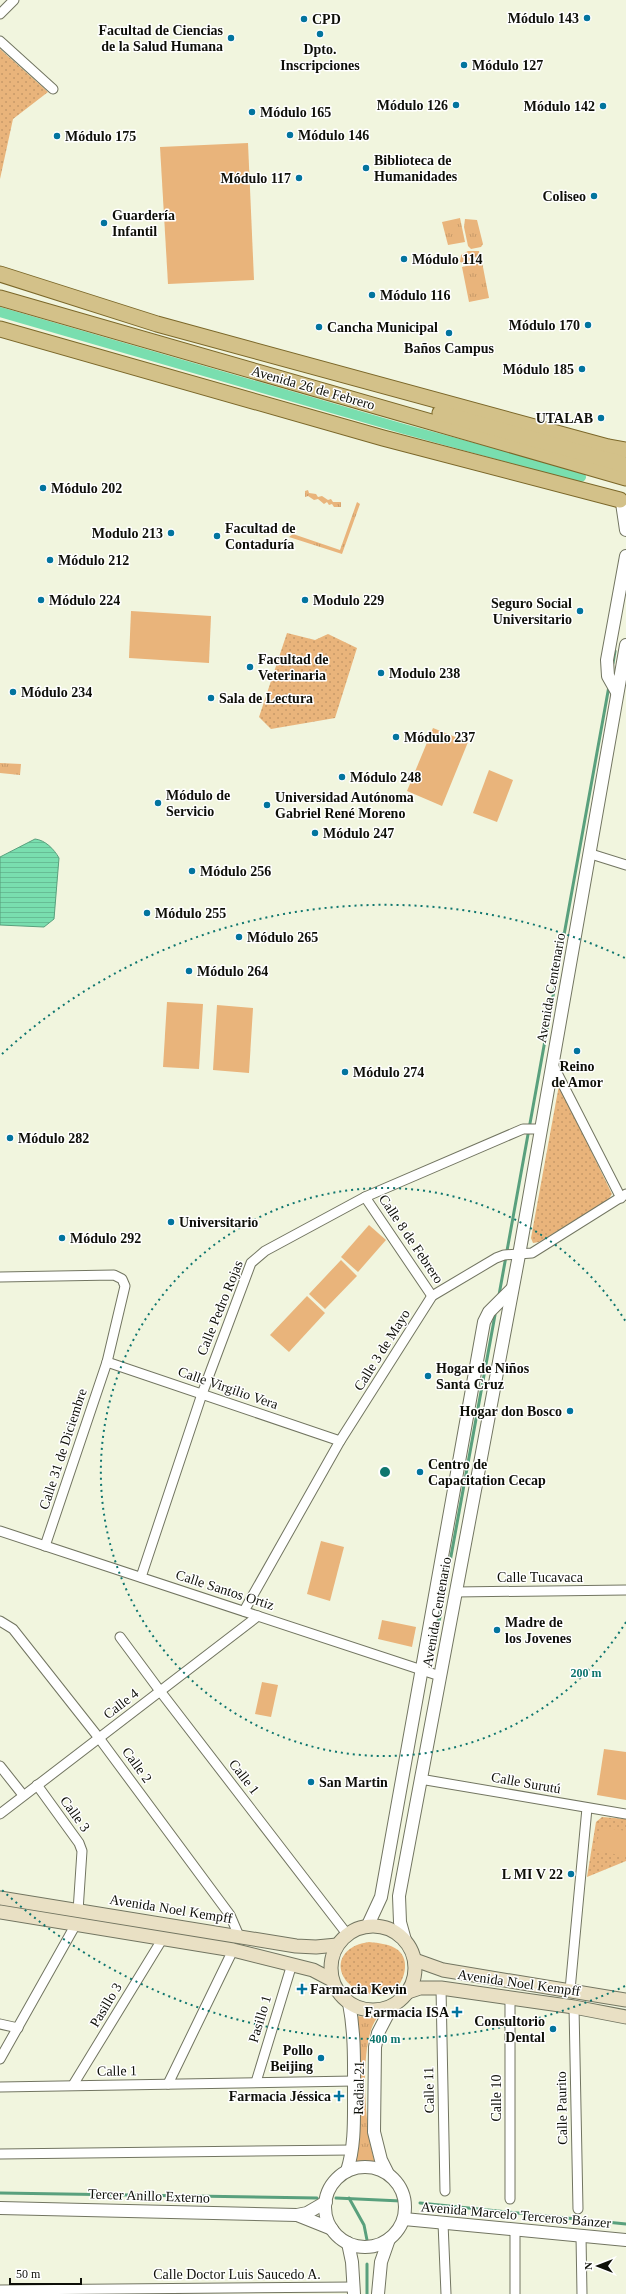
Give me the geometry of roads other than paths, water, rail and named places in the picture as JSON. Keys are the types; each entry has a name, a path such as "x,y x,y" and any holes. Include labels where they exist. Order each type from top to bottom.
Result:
{"main road":[{"name":"Avenida 26 de Febrero","path":"0,274 124,314 585,441 626,450"},
{"name":"Avenida 26 de Febrero","path":"0,287 172,340 626,472"},
{"name":"Avenida 26 de Febrero","path":"0,298 626,472"},
{"path":"124,314 172,340"},
{"name":"Avenida 26 de Febrero","path":"0,329 384,438 623,503"},
{"path":"623,503 626,472"},
{"name":"Avenida Noel Kempff","path":"0,1898 296,1946 316,1947 337,1945"},
{"path":"0,1908 61,1918 74,1915 78,1911"},
{"path":"0,1912 233,1950 313,1970 332,1980"},
{"path":"76,1924 86,1919 132,1925 144,1922"},
{"path":"368,1925 388,1929 405,1940 414,1960 413,1982 408,1992 392,2006 381,2010 370,2011 349,2003 338,1993 332,1980 332,1956 337,1945 347,1934 357,1928 368,1925"},
{"name":"Avenida Noel Kempff","path":"414,1960 443,1970 626,2000"},
{"name":"Avenida Noel Kempff","path":"408,1992 420,1988 441,1988 574,2007 624,2017"},
{"path":"510,1997 522,1994 553,1996 562,1995 570,1990 585,2003 605,2007 624,2017"}],"street":[{"path":"0,14 14,0"},
{"path":"0,41 52,89"},
{"path":"623,503 626,530"},
{"name":"Avenida Centenario","path":"613,684 607,660 626,556"},
{"name":"Avenida Centenario","path":"405,1940 400,1922 400,1896 420,1779 512,1288 511,1255 532,1129 553,1065 591,854 613,684 625,659 626,645"},
{"path":"591,854 626,865"},
{"path":"553,1065 623,1196"},
{"name":"Calle Pedro Rojas","path":"141,1577 202,1394 251,1263 265,1251 365,1197 532,1129"},
{"name":"Calle 3 de Mayo","path":"244,1611 340,1441 432,1296 511,1255 532,1253 623,1196"},
{"name":"Calle 8 de Febrero","path":"365,1197 432,1296"},
{"name":"Calle 31 de Diciembre","path":"0,1277 114,1275 122,1279 125,1286 107,1362 46,1546"},
{"name":"Avenida Centenario","path":"368,1925 381,1897 420,1669 484,1322 489,1312 512,1288"},
{"name":"Calle Virgilio Vera","path":"107,1362 340,1441"},
{"name":"Calle Santos Ortiz","path":"0,1530 440,1676"},
{"name":"Calle Tucavaca","path":"455,1592 626,1590"},
{"name":"Calle 4","path":"0,1814 258,1616"},
{"name":"Calle 2","path":"0,1621 14,1629 100,1738 230,1915 239,1936"},
{"name":"Calle 1","path":"120,1637 347,1934"},
{"path":"0,1766 23,1795"},
{"name":"Calle Surutú","path":"420,1779 626,1814"},
{"name":"Calle 3","path":"36,1786 79,1843 82,1852 78,1911"},
{"path":"570,1990 587,1808"},
{"path":"0,2059 76,1924"},
{"name":"Pasillo 3","path":"73,2085 163,1938"},
{"path":"168,2084 233,1950"},
{"name":"Pasillo 1","path":"256,2082 292,1964"},
{"name":"Calle 11","path":"441,1988 445,2191"},
{"name":"Calle 10","path":"510,1997 510,2199"},
{"name":"Radial 21","path":"347,2171 352,2150 354,2081 354,2038 349,2003"},
{"name":"Radial 21","path":"387,2172 381,2160 374,2132 375,2047 378,2033 392,2006"},
{"name":"Calle Paurito","path":"574,2007 578,2209"},
{"path":"0,2024 18,2028"},
{"name":"Calle 1","path":"0,2087 354,2081"},
{"path":"0,2154 352,2150"},
{"path":"367,2166 387,2172 398,2183 405,2198 404,2219 399,2229 389,2239 376,2246 362,2247 348,2243 332,2229 327,2219 326,2202 331,2186 347,2171 367,2166"},
{"name":"Tercer Anillo Externo","path":"0,2208 297,2215 307,2213 326,2202"},
{"name":"Tercer Anillo Externo","path":"297,2215 332,2229"},
{"name":"Avenida Marcelo Terceros Bánzer","path":"404,2219 626,2240"},
{"path":"443,2223 446,2294"},
{"path":"515,2230 515,2294"},
{"path":"582,2236 582,2294"},
{"path":"378,2294 381,2262 389,2239"},
{"path":"348,2243 354,2291"},
{"name":"Calle Doctor Luis Saucedo A.","path":"0,2290 63,2292 354,2291"}],"waterway":[{"path":"0,312 404,429 581,477"},
{"path":"613,663 615,651"},
{"path":"499,1295 609,686"},
{"path":"437,1633 495,1315"},
{"path":"0,2193 317,2198"},
{"path":"336,2198 401,2201"},
{"path":"349,2198 364,2225 367,2240"},
{"path":"420,2203 626,2224"},
{"path":"367,2264 367,2294"}],"place":[{"name":"Módulo 143","path":"587,18"},
{"name":"CPD","path":"304,19"},
{"name":"Dpto. Inscripciones","path":"320,34"},
{"name":"Facultad de Ciencias de la Salud Humana","path":"231,38"},
{"name":"Módulo 127","path":"464,65"},
{"name":"Módulo 126","path":"456,105"},
{"name":"Módulo 142","path":"603,106"},
{"name":"Módulo 165","path":"252,112"},
{"name":"Módulo 146","path":"290,135"},
{"name":"Módulo 175","path":"57,136"},
{"name":"Biblioteca de Humanidades","path":"366,168"},
{"name":"Módulo 117","path":"299,178"},
{"name":"Coliseo","path":"594,196"},
{"name":"Guardería Infantil","path":"104,223"},
{"name":"Módulo 114","path":"404,259"},
{"name":"Módulo 116","path":"372,295"},
{"name":"Módulo 170","path":"588,325"},
{"name":"Cancha Municipal","path":"319,327"},
{"name":"Baños Campus","path":"449,333"},
{"name":"Módulo 185","path":"582,369"},
{"name":"UTALAB","path":"601,418"},
{"name":"Módulo 202","path":"43,488"},
{"name":"Modulo 213","path":"171,533"},
{"name":"Facultad de Contaduría","path":"217,536"},
{"name":"Módulo 212","path":"50,560"},
{"name":"Módulo 224","path":"41,600"},
{"name":"Modulo 229","path":"305,600"},
{"name":"Seguro Social Universitario","path":"580,611"},
{"name":"Facultad de Veterinaria","path":"250,667"},
{"name":"Modulo 238","path":"381,673"},
{"name":"Módulo 234","path":"13,692"},
{"name":"Sala de Lectura","path":"211,698"},
{"name":"Módulo 237","path":"396,737"},
{"name":"Módulo 248","path":"342,777"},
{"name":"Módulo de Servicio","path":"158,803"},
{"name":"Universidad Autónoma Gabriel René Moreno","path":"267,805"},
{"name":"Módulo 247","path":"315,833"},
{"name":"Módulo 256","path":"192,871"},
{"name":"Módulo 255","path":"147,913"},
{"name":"Módulo 265","path":"239,937"},
{"name":"Módulo 264","path":"189,971"},
{"name":"Reino de Amor","path":"577,1051"},
{"name":"Módulo 274","path":"345,1072"},
{"name":"Módulo 282","path":"10,1138"},
{"name":"Universitario","path":"171,1222"},
{"name":"Módulo 292","path":"62,1238"},
{"name":"Hogar de Niños Santa Cruz","path":"428,1376"},
{"name":"Hogar don Bosco","path":"570,1411"},
{"name":"Centro de Capacitation Cecap","path":"420,1472"},
{"name":"Madre de los Jovenes","path":"497,1630"},
{"name":"San Martin","path":"311,1782"},
{"name":"L MI V 22","path":"571,1874"},
{"name":"Farmacia Kevin","path":"302,1989"},
{"name":"Farmacia ISA","path":"457,2012"},
{"name":"Consultorio Dental","path":"553,2029"},
{"name":"Pollo Beijing","path":"321,2058"},
{"name":"Farmacia Jéssica","path":"339,2096"}]}
